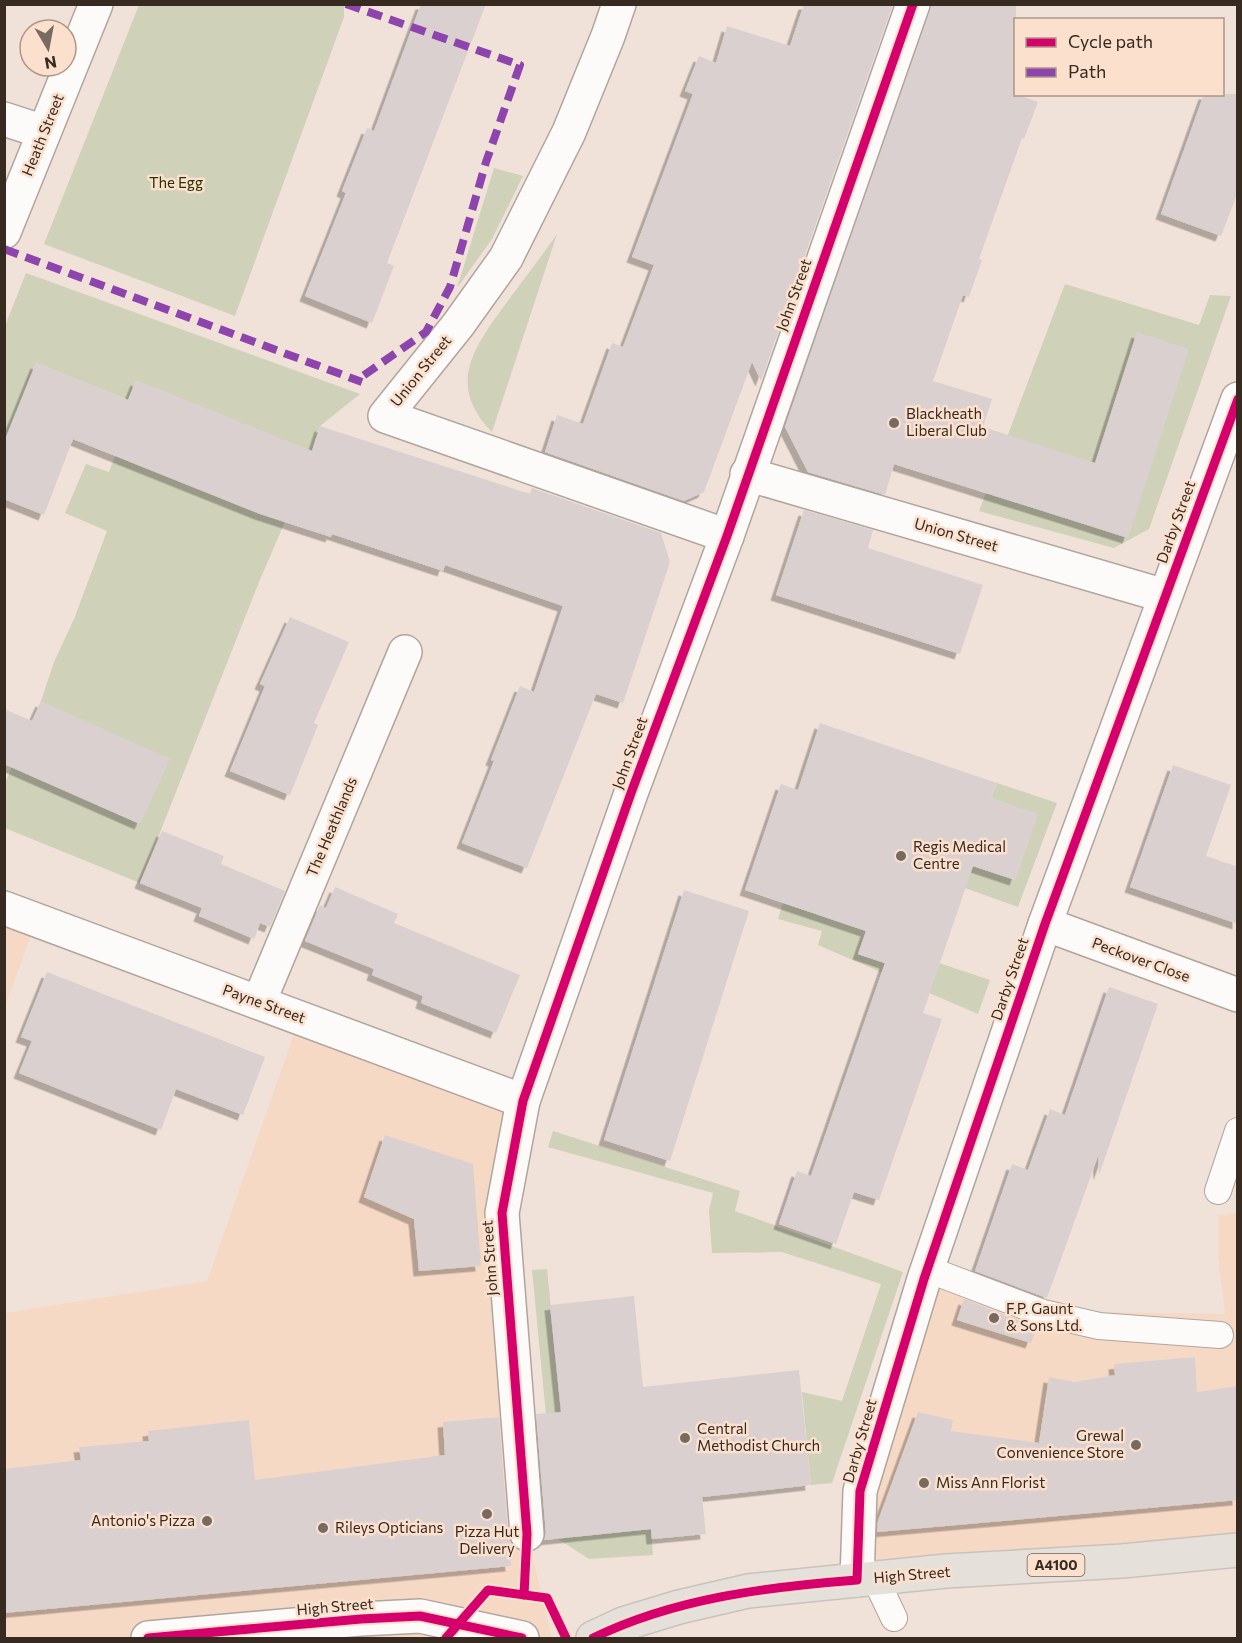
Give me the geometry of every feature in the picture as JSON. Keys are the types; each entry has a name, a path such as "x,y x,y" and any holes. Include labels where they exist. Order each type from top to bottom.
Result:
{"main road":[{"name":"High Street","path":"593,1638 623,1624 679,1606 755,1590 946,1571 1122,1561 1238,1550"}],"street":[{"name":"Heath Street","path":"4,232 96,4"},
{"name":"Union Street","path":"619,4 569,132 506,258 458,325 385,416 727,536"},
{"name":"John Street","path":"527,1534 502,1213 523,1101 635,782 727,536 913,4"},
{"path":"4,119 44,132"},
{"name":"Darby Street","path":"866,1579 860,1491 925,1274 1045,924 1238,399"},
{"name":"Union Street","path":"747,474 1165,596"},
{"name":"The Heathlands","path":"259,1002 405,652"},
{"name":"Payne Street","path":"4,908 523,1101"},
{"name":"Peckover Close","path":"1045,924 1238,995"},
{"name":"High Street","path":"148,1638 361,1618 420,1616 522,1638"}],"lane":[{"path":"1218,1191 1238,1131"},
{"path":"925,1274 1043,1312 1100,1326 1220,1335"},
{"path":"866,1579 894,1618"}],"shaded area":[{"path":"5,908 37,920 5,1006"},
{"path":"300,1017 523,1101 502,1213 527,1534 552,1638 5,1638 5,1313 207,1281"},
{"path":"1237,1213 1237,1550 875,1578 857,1531 924,1279 973,1274 1047,1299 1095,1312 1225,1314 1218,1257 1218,1215"}],"green space":[{"name":"The Egg","path":"139,5 344,5 344,17 235,316 44,244"},
{"path":"494,168 523,176 492,239 457,288"},
{"path":"557,234 492,432 478,414 470,398 468,381 470,366 476,350 495,318"},
{"path":"26,273 360,394 320,426 300,487 259,582 140,883 5,828 5,783 41,701 54,662 74,619 107,531 65,513 86,464 109,472 136,380 128,400 36,363 5,442 5,326"},
{"path":"1065,284 1199,325 1210,295 1231,296 1149,529 1114,548 979,511"},
{"path":"997,783 1057,803 1018,907 965,888 972,866 1015,880 1037,815 991,798"},
{"path":"783,903 866,931 859,955 933,980 939,963 990,980 978,1014 818,945 822,931 778,919"},
{"path":"553,1131 740,1191 735,1211 903,1272 832,1483 811,1485 802,1392 842,1401 881,1284 782,1252 712,1253 709,1211 713,1193 548,1147"},
{"path":"547,1269 574,1537 651,1529 653,1555 589,1559 558,1539 532,1270"}],"building":[{"path":"421,4 486,4 387,263 394,266 372,323 305,296 346,193 342,191 367,128 374,131"},
{"path":"804,4 893,4 761,381 752,362 704,492 684,501 545,452 557,415 583,424 612,343 623,347 654,265 632,257 693,94 685,91 699,56 716,63 727,26 790,46"},
{"path":"931,4 1016,4 1014,96 1022,96 1038,102 1024,139 1022,138 979,259 982,260 969,297 963,295 933,381 992,399 983,427 1095,463 1137,332 1189,349 1128,538 894,464 885,495 808,472 785,427"},
{"path":"1238,94 1238,192 1221,236 1161,214 1203,96"},
{"path":"36,363 128,400 136,380 312,451 320,426 530,494 532,488 661,533 670,562 623,703 596,694 527,868 462,843 520,686 534,692 563,606 445,565 443,571 332,534 331,537 260,514 73,439 44,515 4,499 4,442"},
{"path":"804,510 873,530 868,548 983,585 960,654 776,595"},
{"path":"290,617 349,642 314,723 318,725 290,795 230,771 265,686 260,684"},
{"path":"41,701 170,759 140,824 4,764 4,709 32,721"},
{"name":"Regis Medical Centre","path":"820,723 997,783 991,798 1038,814 1015,880 973,866 923,1013 942,1019 879,1200 854,1192 836,1244 779,1224 797,1171 811,1176 885,963 858,954 866,931 745,890 781,784 798,790"},
{"path":"1173,765 1231,785 1206,856 1238,867 1238,924 1130,887"},
{"path":"162,831 224,856 221,864 285,891 270,927 260,923 254,939 199,916 202,908 140,883"},
{"path":"335,887 398,914 394,923 520,975 496,1033 421,1003 423,996 372,975 374,969 305,941 320,905 326,908"},
{"path":"684,890 749,911 670,1161 604,1140"},
{"path":"47,972 265,1057 243,1115 176,1089 161,1130 19,1073 32,1041 21,1037"},
{"path":"1109,987 1158,1004 1099,1175 1098,1156 1047,1298 975,1271 1012,1164 1028,1170 1050,1109 1065,1115"},
{"path":"385,1135 473,1164 481,1266 419,1271 414,1219 364,1197"},
{"name":"Central Methodist Church","path":"634,1296 643,1387 799,1370 811,1485 702,1497 706,1534 652,1539 651,1529 544,1540 546,1533 536,1414 561,1412 550,1305"},
{"name":"F.P. Gaunt & Sons Ltd.","path":"964,1299 1037,1327 1031,1343 957,1320"},
{"path":"1195,1357 1197,1392 1238,1386 1238,1500 877,1532 878,1521 918,1412 953,1420 951,1431 1039,1443 1049,1377 1075,1382 1115,1375 1114,1364"},
{"path":"499,1417 508,1535 511,1543 509,1544 511,1566 4,1613 4,1469 81,1460 79,1447 149,1441 148,1431 249,1420 255,1480 445,1455 443,1422"}],"marked path":[{"path":"346,4 520,65 486,162 450,287 426,332 357,380"},
{"path":"4,249 362,382"}],"cycle path":[{"path":"524,1595 527,1534 502,1213 523,1101 631,793 727,536 913,4"},
{"path":"593,1638 624,1624 689,1604 789,1586 857,1580 860,1491 924,1279 1045,924 1238,399"},
{"path":"446,1638 488,1590 547,1598 566,1638"},
{"path":"148,1638 420,1616 522,1638"}],"place":[{"name":"Blackheath Liberal Club","path":"894,423"},
{"name":"Regis Medical Centre","path":"901,856"},
{"name":"F.P. Gaunt & Sons Ltd.","path":"994,1318"},
{"name":"Central Methodist Church","path":"685,1438"},
{"name":"Grewal Convenience Store","path":"1136,1445"},
{"name":"Miss Ann Florist","path":"924,1483"},
{"name":"Pizza Hut Delivery","path":"487,1514"},
{"name":"Antonio's Pizza","path":"207,1521"},
{"name":"Rileys Opticians","path":"323,1528"}]}
